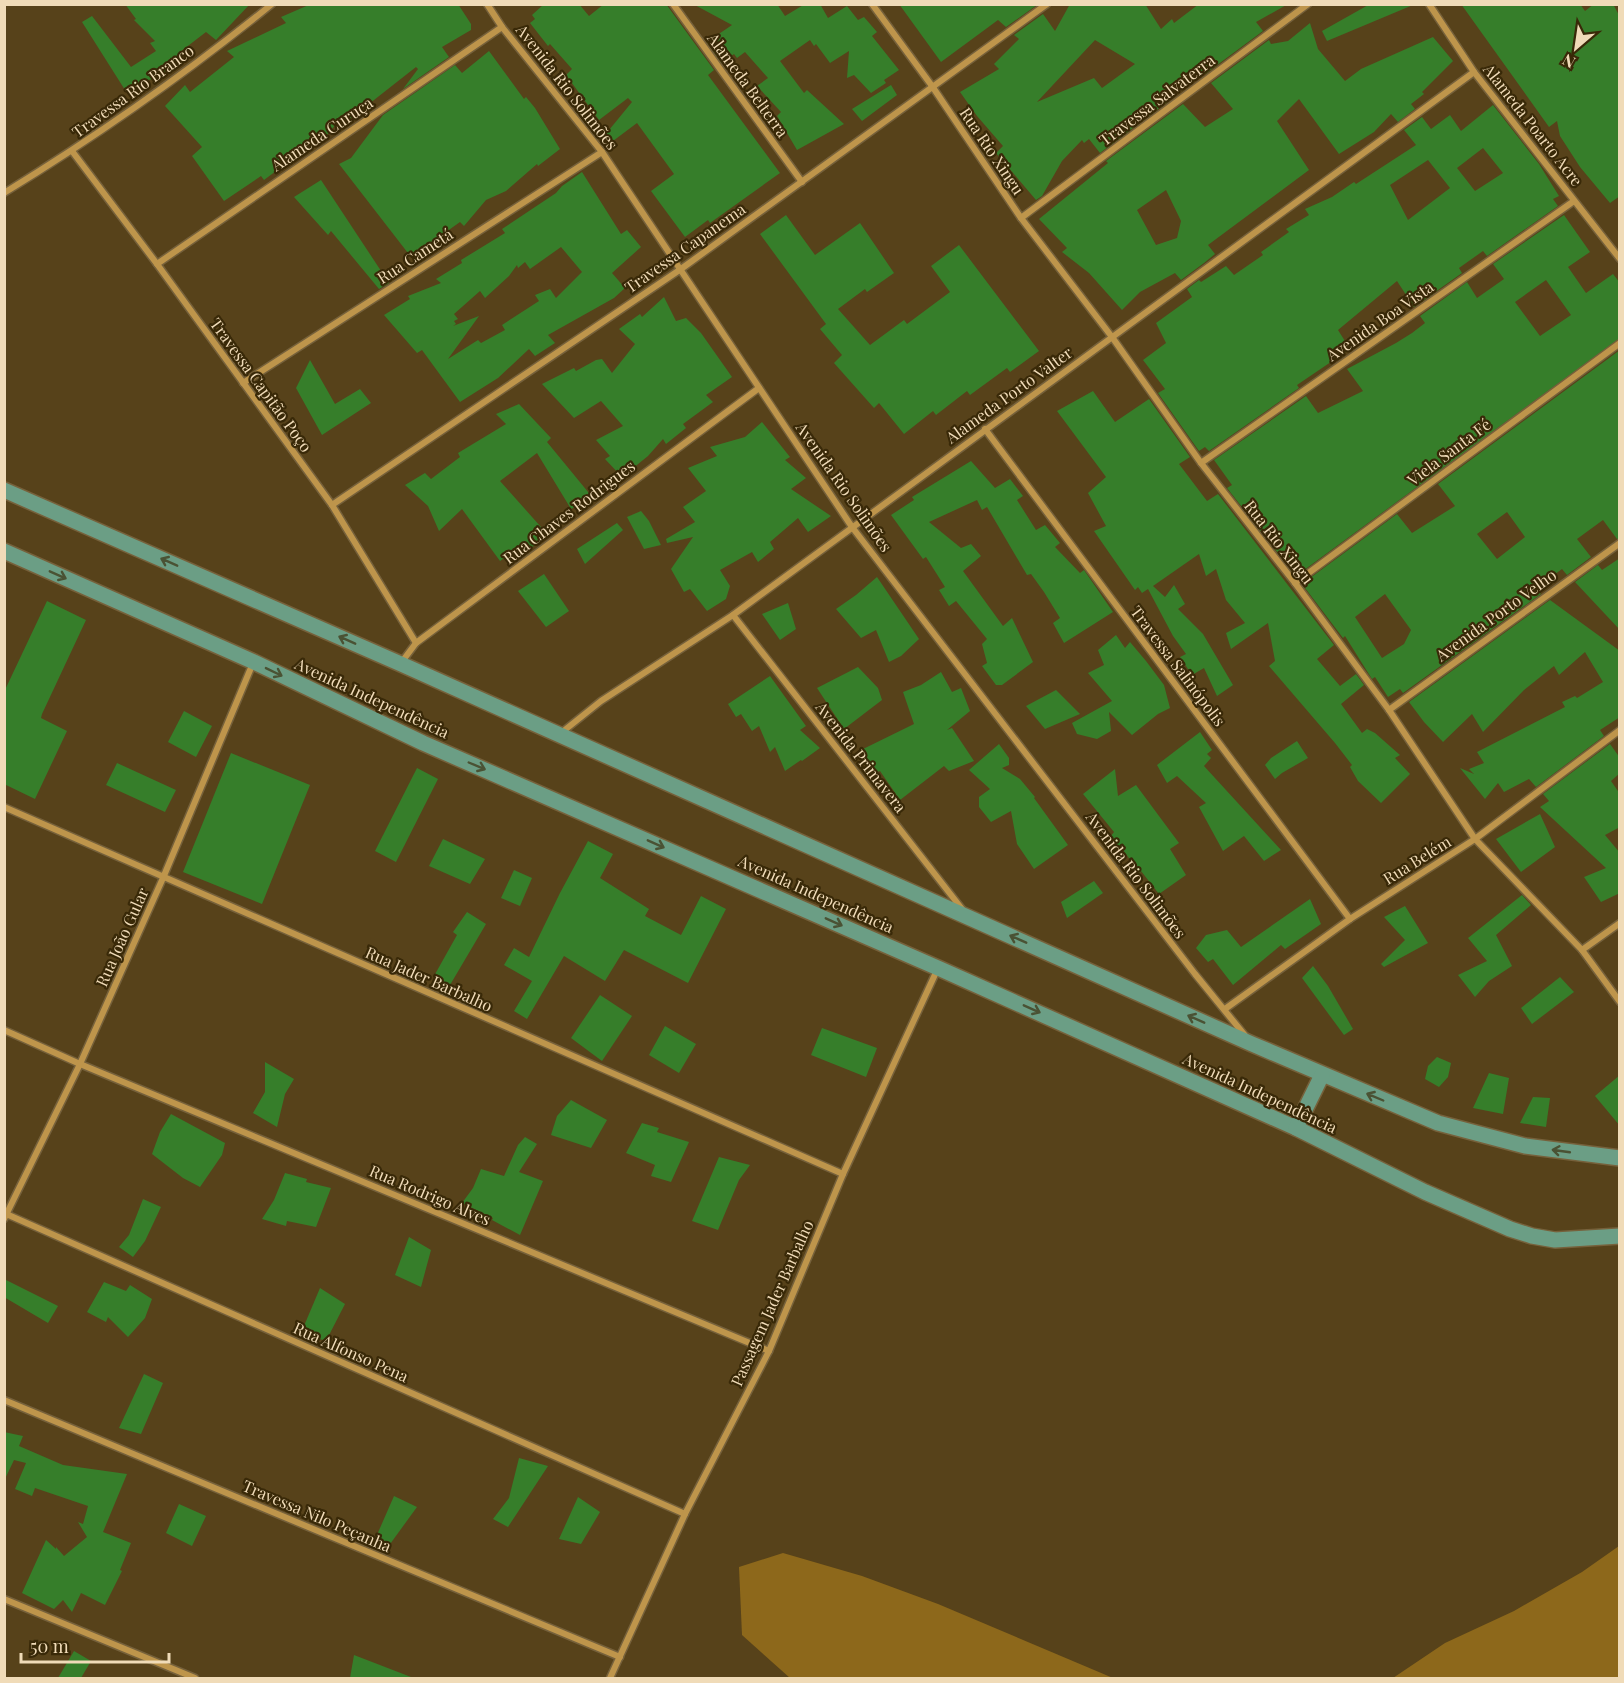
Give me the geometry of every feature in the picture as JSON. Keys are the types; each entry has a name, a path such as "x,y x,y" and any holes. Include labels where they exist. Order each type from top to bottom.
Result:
{"main road":[{"path":"4,490 401,664 1322,1075 1438,1123 1525,1146 1620,1158"},
{"name":"Avenida Independência","path":"4,551 254,662 423,743 938,968 1296,1128 1425,1192 1532,1236 1555,1240 1620,1236"},
{"path":"1296,1128 1322,1075"}],"street":[{"name":"Travessa Rio Branco","path":"4,193 72,151 235,34 272,4"},
{"name":"Avenida Rio Solimões","path":"487,4 502,27 602,152 852,527 1195,975 1225,1009"},
{"name":"Alameda Belterra","path":"673,4 802,182"},
{"name":"Rua Rio Xingu","path":"872,4 932,86 1021,218 1112,337 1201,463 1295,583 1389,710 1475,839 1582,950 1620,1002"},
{"name":"Travessa Capanema","path":"332,505 681,269 1047,4"},
{"name":"Travessa Salvaterra","path":"1021,218 1308,4"},
{"name":"Alameda Poarto Acre","path":"1429,4 1474,72 1620,259"},
{"name":"Alameda Curuça","path":"157,264 502,27"},
{"name":"Alameda Porto Valter","path":"558,735 601,700 733,615 1474,72"},
{"name":"Travessa Capitão Poço","path":"72,151 332,505 416,643"},
{"name":"Rua Cametá","path":"243,383 602,152"},
{"name":"Avenida Boa Vista","path":"1201,463 1574,201"},
{"name":"Viela Santa Fé","path":"1295,583 1620,343"},
{"name":"Rua Chaves Rodrigues","path":"401,664 416,643 759,388"},
{"name":"Travessa Salinópolis","path":"985,429 1350,919"},
{"name":"Avenida Porto Velho","path":"1389,710 1620,543"},
{"name":"Avenida Primavera","path":"733,615 968,917"},
{"name":"Rua João Gular","path":"5,1215 80,1064 163,878 254,662"},
{"name":"Rua Belém","path":"1225,1009 1350,919 1475,839 1620,730"},
{"name":"Rua Jader Barbalho","path":"4,807 843,1174"},
{"path":"1582,950 1620,923"},
{"name":"Passagem Jader Barbalho","path":"610,1678 685,1514 769,1351 843,1174 938,968"},
{"path":"1225,1009 1252,1044"},
{"name":"Rua Rodrigo Alves","path":"4,1030 80,1064 769,1351"},
{"name":"Rua Alfonso Pena","path":"5,1215 685,1514"},
{"name":"Travessa Nilo Peçanha","path":"4,1400 620,1658"},
{"path":"4,1599 195,1678"}],"shaded area":[{"path":"1619,1546 1619,1678 1393,1678 1445,1643 1514,1611 1582,1572"},
{"path":"783,1553 862,1576 938,1604 1113,1678 790,1678 742,1635 739,1567"}],"building":[{"path":"125,4 250,4 216,40 206,32 180,52 182,54 166,62 173,70 125,90 82,22 92,16 131,67 156,51 150,43 155,41 134,20 136,19"},
{"path":"311,4 458,4 471,24 471,30 442,47 449,57 403,89 418,69 416,67 346,122 342,117 322,141 320,138 264,180 261,176 224,201 192,156 202,147 165,106 185,85 190,92 234,57 227,51 286,23 281,17"},
{"path":"544,4 579,4 589,16 604,4 666,4 714,70 708,75 780,173 710,223 708,220 685,237 651,191 674,174 637,123 605,147 600,141 632,102 628,98 599,120 566,75 572,69 550,44 548,46 530,23 535,19 532,15"},
{"path":"693,4 777,4 785,16 805,4 820,4 828,18 847,6 858,20 864,17 877,32 872,36 899,70 871,93 854,75 847,78 849,51 830,63 816,44 814,46 810,40 780,61 804,93 807,90 844,124 797,150 777,116 781,112 757,86 768,78 745,52 737,58 734,54 722,63 707,42 732,25"},
{"path":"899,4 1037,5 1006,27 998,20 941,62"},
{"path":"1070,4 1145,4 1161,29 1172,19 1174,23 1199,4 1288,4 1256,22 1263,31 1205,74 1173,94 1175,96 1100,153 1089,139 1084,143 1082,140 1062,161 1042,196 1036,200 996,153 1003,146 960,92 999,69 994,64 1019,39 1014,35 1043,14 1055,31","holes":["1095,40 1135,64 1102,88 1094,78 1037,102"]},
{"path":"1370,4 1413,5 1327,41 1322,31"},
{"path":"1461,4 1580,4 1585,11 1594,4 1613,4 1620,17 1620,196 1610,203 1580,167 1560,136 1557,121 1549,127"},
{"path":"1310,23 1318,49 1345,81 1361,69 1433,37 1453,61 1422,92 1424,94 1411,104 1415,109 1398,122 1391,114 1374,132 1339,154 1299,99 1277,121 1309,170 1208,245 1215,254 1204,263 1181,280 1175,273 1140,292 1122,310 1089,273 1062,252 1067,248 1039,219 1108,163 1106,161 1183,104 1205,127 1233,109 1211,83 1269,40 1271,44 1288,41","holes":["1166,190 1181,221 1177,238 1156,245 1137,210"]},
{"path":"489,51 524,99 526,97 535,108 560,149 538,166 537,164 506,191 486,200 464,226 460,222 411,257 339,164 351,158 383,115 455,65 462,73"},
{"path":"891,85 897,95 862,121 852,109"},
{"path":"1493,105 1539,164 1559,196 1553,199 1558,206 1487,256 1483,251 1459,268 1462,273 1414,307 1397,281 1338,330 1350,349 1297,385 1299,388 1209,451 1205,447 1199,451 1158,393 1165,389 1143,360 1166,343 1156,323 1192,297 1187,289 1199,280 1201,282 1226,266 1234,275 1263,255 1261,252 1289,232 1286,229 1309,215 1305,209 1332,197 1354,182 1356,184 1416,145 1404,130 1422,117 1431,129 1450,115 1461,131","holes":["1483,148 1503,173 1475,191 1457,168","1428,160 1450,188 1408,220 1390,185"]},
{"path":"582,172 621,234 627,230 641,247 612,273 625,288 614,298 548,335 555,343 535,356 529,349 498,378 460,402 422,350 417,353 384,315 410,299 408,296 441,283 436,279 462,263 461,260 505,233 502,229 556,193","holes":["561,247 582,272 556,298 550,289 535,295 539,301 502,325 505,330 481,343 478,340 448,359 479,316 453,326 456,324 454,321 458,319 454,314 480,291 485,298 509,276 517,265 518,268 525,262 530,269"]},
{"path":"321,180 389,283 379,289 331,231 328,235 294,197"},
{"path":"786,215 815,255 860,223 894,273 867,292 865,289 838,309 870,345 904,320 907,324 950,292 931,266 959,245 1039,351 1010,372 1007,368 970,395 967,391 936,415 933,411 904,434 879,403 874,408 834,363 842,355 820,329 826,324 760,234"},
{"path":"1564,215 1590,252 1568,267 1586,293 1613,274 1620,283 1620,338 1296,576 1227,488 1232,485 1214,460 1306,396 1318,413 1363,391 1347,369 1412,333 1425,323 1420,316 1467,282 1477,298 1504,279 1493,264","holes":["1546,280 1571,315 1540,336 1515,302"]},
{"path":"664,297 676,321 686,318 701,333 732,377 706,395 713,402 683,424 686,428 666,444 663,439 648,456 622,477 605,459 610,456 596,440 623,426 601,401 574,418 542,384 574,368 576,371 602,359 612,373 635,344 619,329 640,314 642,317"},
{"path":"1620,350 1620,538 1617,539 1603,520 1577,539 1591,557 1567,575 1562,569 1535,589 1541,594 1403,693 1400,689 1388,697 1375,677 1372,679 1345,636 1343,638 1302,584 1397,514 1412,533 1455,506 1438,484","holes":["1507,512 1525,537 1497,559 1477,534","1385,594 1411,630 1404,644 1382,658 1355,617"]},
{"path":"310,360 335,404 360,389 371,403 322,435 296,388"},
{"path":"1093,391 1115,422 1149,399 1190,457 1179,464 1207,501 1218,494 1334,645 1317,659 1340,686 1356,674 1364,685 1341,704 1362,733 1367,729 1375,733 1400,755 1395,758 1410,774 1381,803 1358,781 1350,767 1352,765 1335,743 1269,666 1275,661 1268,623 1231,649 1226,633 1245,623 1226,600 1216,569 1206,576 1199,554 1153,586 1165,597 1174,585 1185,604 1178,609 1203,634 1233,685 1217,696 1204,668 1192,675 1180,657 1186,654 1173,636 1148,589 1142,593 1138,587 1135,590 1094,531 1106,526 1088,493 1106,477 1057,411"},
{"path":"519,404 551,438 547,442 593,498 571,509 537,453 500,481 549,536 526,551 522,546 500,561 462,509 439,531 428,506 405,485 425,473 431,479 460,457 458,453 506,424 496,414"},
{"path":"762,422 790,457 785,460 806,478 791,489 831,516 808,532 798,518 770,542 774,549 758,562 752,552 720,570 730,586 726,599 707,611 690,589 684,592 671,569 693,537 667,543 666,539 695,522 683,507 706,491 688,468 717,456 710,447 745,437"},
{"path":"971,461 995,488 1010,479 1023,496 1017,500 1036,530 1045,525 1060,543 1055,547 1080,573 1084,570 1113,612 1064,643 1053,623 1060,618 1031,574 1027,575 987,507 982,510 977,500 929,522 961,548 971,544 981,556 963,571 1003,626 1012,618 1033,662 1002,685 996,685 982,666 987,663 982,644 987,639 956,601 949,606 939,590 945,587 926,557 923,559 891,515 914,500 912,497"},
{"path":"641,511 649,521 661,545 644,549 627,517"},
{"path":"617,523 623,530 585,564 577,549"},
{"path":"1620,558 1620,630 1575,582 1598,565 1602,570"},
{"path":"544,574 569,611 546,627 518,591"},
{"path":"877,577 919,639 901,656 889,662 876,630 861,638 836,609"},
{"path":"1550,600 1620,651 1620,717 1600,730 1604,736 1536,787 1529,779 1504,792 1498,783 1485,799 1460,768 1474,774 1469,769 1484,763 1477,752 1565,707 1562,702 1575,696 1577,698 1603,682 1585,652 1559,675 1554,666 1524,690 1483,732 1472,714 1443,742 1409,702"},
{"path":"47,601 86,620 42,714 41,718 67,731 35,799 4,784 4,692"},
{"path":"788,603 796,629 780,640 762,614"},
{"path":"1116,635 1125,648 1130,642 1164,685 1170,708 1158,714 1132,735 1109,712 1111,731 1097,739 1077,734 1072,723 1112,701 1088,673 1104,665 1098,650"},
{"path":"858,667 878,688 882,700 844,729 817,688"},
{"path":"941,672 952,692 961,688 970,711 947,730 952,728 974,761 949,771 944,766 900,800 880,771 875,773 861,750 914,724 903,692 921,685"},
{"path":"770,676 806,726 800,730 820,748 785,771 775,747 770,752 759,726 752,731 741,714 736,717 728,704"},
{"path":"1056,690 1080,714 1045,729 1026,706"},
{"path":"184,711 212,726 196,757 168,742"},
{"path":"1200,732 1212,750 1207,754 1211,758 1204,766 1281,850 1264,861 1244,836 1223,851 1199,807 1206,803 1177,776 1167,783 1157,765"},
{"path":"1297,741 1308,758 1275,779 1265,765 1271,758"},
{"path":"999,744 1009,758 1009,765 1002,768 1020,779 1068,845 1034,869 1017,844 1011,811 991,822 979,807 979,797 990,789 969,770"},
{"path":"1610,744 1620,758 1620,773 1611,781 1620,794 1620,827 1605,835 1620,853 1620,893 1601,902 1584,877 1606,868 1540,807 1549,801 1543,794"},
{"path":"231,753 310,785 262,904 183,872"},
{"path":"117,763 176,790 165,812 106,785"},
{"path":"417,768 438,779 396,862 375,851"},
{"path":"1115,769 1118,796 1136,785 1179,843 1170,849 1186,875 1159,894 1123,850 1118,854 1111,836 1114,832 1083,794"},
{"path":"1540,814 1555,847 1521,872 1496,839"},
{"path":"443,839 485,859 470,884 429,866"},
{"path":"588,841 613,854 600,878 649,909 645,916 681,935 701,896 726,909 688,983 624,950 605,981 564,956 527,1019 514,1011 532,981 504,965 514,948 529,957"},
{"path":"514,870 532,878 520,906 501,898"},
{"path":"1094,881 1103,893 1067,918 1061,902"},
{"path":"1522,895 1531,905 1496,935 1512,966 1489,981 1475,997 1458,975 1487,961 1468,938"},
{"path":"1310,899 1321,924 1285,949 1281,945 1233,985 1213,959 1208,962 1196,948 1206,935 1227,930 1241,947"},
{"path":"1405,906 1428,943 1384,967 1381,964 1405,940 1384,917"},
{"path":"467,912 486,924 450,985 434,976 457,935 453,932"},
{"path":"1313,966 1328,986 1353,1029 1344,1035 1302,978"},
{"path":"1560,977 1574,992 1532,1024 1521,1008"},
{"path":"600,995 632,1016 602,1061 571,1038"},
{"path":"665,1026 696,1044 679,1073 649,1055"},
{"path":"822,1028 877,1048 866,1077 811,1055"},
{"path":"1437,1057 1451,1063 1448,1077 1439,1087 1425,1079 1428,1066"},
{"path":"265,1062 294,1079 285,1094 277,1127 253,1113 265,1092"},
{"path":"1489,1073 1509,1078 1503,1114 1473,1108"},
{"path":"1620,1075 1620,1126 1595,1096"},
{"path":"1533,1097 1550,1098 1546,1127 1520,1123"},
{"path":"571,1100 607,1120 591,1148 551,1135 557,1116"},
{"path":"171,1114 225,1143 222,1155 200,1187 183,1178 152,1154 160,1132"},
{"path":"642,1123 659,1128 657,1132 689,1142 671,1182 651,1176 655,1165 626,1153"},
{"path":"525,1137 537,1144 519,1172 543,1181 520,1235 492,1220 493,1218 462,1203 473,1188 481,1169 504,1176 518,1145"},
{"path":"719,1157 750,1165 739,1180 718,1230 692,1221"},
{"path":"285,1173 307,1179 306,1182 331,1188 316,1227 287,1221 286,1226 262,1219 274,1200"},
{"path":"143,1199 161,1207 145,1241 133,1257 119,1247 129,1235"},
{"path":"409,1237 431,1250 421,1287 395,1275"},
{"path":"4,1279 58,1306 48,1323 4,1297"},
{"path":"104,1282 126,1291 130,1285 152,1299 145,1318 128,1337 108,1317 106,1322 87,1312"},
{"path":"320,1288 345,1304 326,1341 301,1333"},
{"path":"144,1374 163,1383 141,1434 119,1428"},
{"path":"4,1432 23,1436 19,1446 63,1465 127,1474 103,1532 131,1543 120,1570 122,1571 105,1605 81,1593 72,1612 63,1600 54,1609 22,1593 46,1540 64,1556 87,1537 78,1522 83,1524 88,1506 35,1488 32,1496 15,1489 26,1463 14,1460 4,1481"},
{"path":"519,1458 548,1466 508,1527 493,1519 509,1498"},
{"path":"394,1496 417,1507 385,1551 373,1544"},
{"path":"578,1497 600,1512 581,1544 559,1539"},
{"path":"179,1504 206,1516 192,1546 166,1533"},
{"path":"74,1651 91,1661 81,1678 58,1678"},
{"path":"354,1655 411,1677 411,1678 350,1678"}]}
